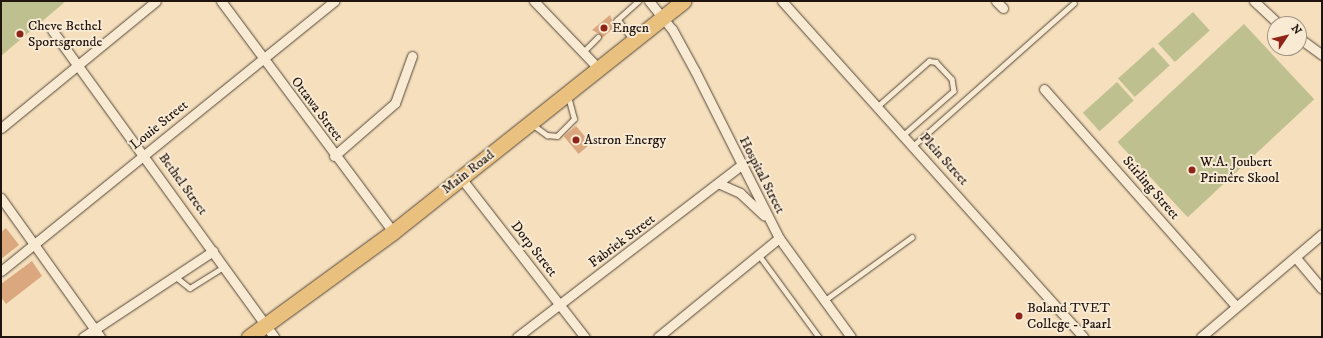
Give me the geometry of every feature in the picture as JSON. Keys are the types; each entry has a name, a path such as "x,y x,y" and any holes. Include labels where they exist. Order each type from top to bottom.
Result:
{"main road":[{"name":"Main Road","path":"249,337 393,232 600,70 683,1"}],"street":[{"path":"1,128 156,1"},
{"name":"Ottawa Street","path":"220,1 334,156 393,232"},
{"name":"Louie Street","path":"1,271 334,1"},
{"path":"534,1 600,70"},
{"name":"Hospital Street","path":"649,1 663,17 695,71 779,238 851,337"},
{"path":"996,1 1003,8"},
{"path":"1254,1 1270,16"},
{"name":"Plein Street","path":"784,2 1083,337"},
{"name":"Bethel Street","path":"52,30 213,250 274,337"},
{"path":"1307,44 1322,55"},
{"path":"334,156 395,103 412,56"},
{"name":"Stirling Street","path":"1044,88 1236,306"},
{"name":"Fabriek Street","path":"517,337 720,184 741,165"},
{"name":"Dorp Street","path":"461,178 585,337"},
{"path":"720,184 740,193 770,222"},
{"path":"1,198 36,244 97,333"},
{"path":"1200,337 1296,258 1322,234"},
{"path":"658,337 779,238"},
{"path":"83,337 97,333 213,250"},
{"path":"1296,258 1322,289"}],"lane":[{"path":"634,42 617,20 638,1"},
{"path":"914,146 1074,3"},
{"path":"583,52 598,37"},
{"path":"878,106 929,61 936,62 952,79 954,91 904,135"},
{"path":"531,123 547,135 557,136 574,119 568,95"},
{"path":"824,300 912,237"},
{"path":"759,255 819,337"},
{"path":"175,276 186,287 194,288 224,267"}],"green space":[{"name":"Cheve Bethel Sportsgronde","path":"1,1 66,1 1,56"},
{"path":"1193,12 1210,31 1175,62 1158,43"},
{"path":"1244,24 1267,49 1267,56 1274,56 1314,99 1188,217 1117,142"},
{"path":"1153,47 1170,66 1135,97 1118,78"},
{"path":"1117,82 1134,101 1100,131 1083,113"}],"building":[{"path":"610,15 613,23 617,25 601,39 601,35 592,30"},
{"path":"576,126 591,144 579,154 564,136"},
{"path":"6,228 19,245 1,259 1,232"},
{"path":"32,261 42,276 6,304 1,297 1,284"}],"place":[{"name":"Engen","path":"604,28"},
{"name":"Cheve Bethel Sportsgronde","path":"20,34"},
{"name":"Astron Energy","path":"576,140"},
{"name":"W.A. Joubert Primêre Skool","path":"1192,170"},
{"name":"Boland TVET College - Paarl","path":"1019,316"}]}
